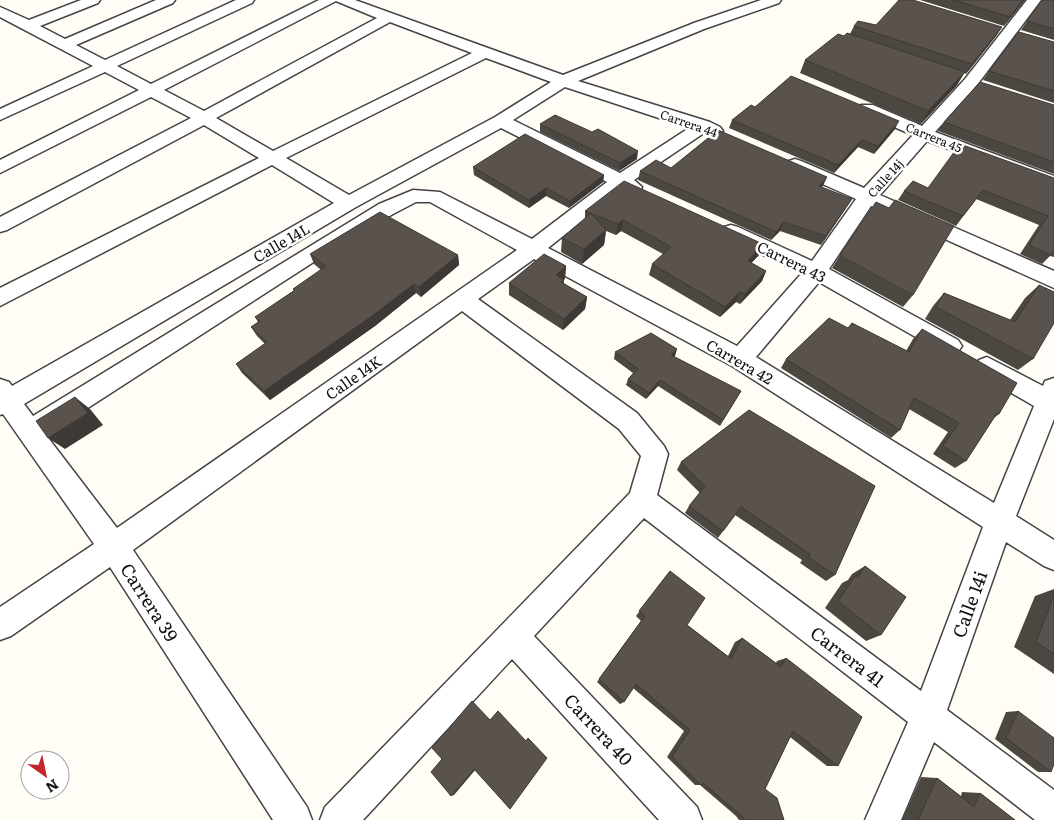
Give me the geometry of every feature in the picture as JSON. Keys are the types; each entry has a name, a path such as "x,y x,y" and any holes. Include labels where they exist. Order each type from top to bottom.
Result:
{"street":[{"path":"0,4 11,0"},
{"path":"28,26 93,0"},
{"path":"63,45 168,0"},
{"path":"0,114 247,0"},
{"path":"0,167 330,0"},
{"name":"Carrera 44","path":"342,0 563,82 704,126 731,138"},
{"name":"Calle 14L","path":"3,398 349,203 501,121 563,82 692,29 774,0"},
{"name":"Calle 14j","path":"740,359 816,271 868,196 971,82 1018,36 1034,0"},
{"path":"0,11 204,118 349,203"},
{"path":"0,225 204,118 389,17"},
{"path":"991,28 1018,36"},
{"path":"0,298 272,158 486,52"},
{"path":"953,76 990,89"},
{"name":"Carrera 45","path":"852,103 925,134 1054,183"},
{"path":"501,121 647,193"},
{"name":"Calle 14K","path":"0,625 114,547 533,249 620,181 704,126"},
{"path":"777,158 868,196 1054,280"},
{"name":"Carrera 42","path":"29,432 319,248 413,196 433,196 740,359 1054,556"},
{"name":"Carrera 43","path":"709,222 816,271 967,356 1052,395"},
{"path":"338,820 642,500 655,454 628,421 462,299"},
{"name":"Calle 14i","path":"883,820 928,716 999,523 1052,395"},
{"name":"Carrera 39","path":"3,398 114,547 290,819"},
{"name":"Carrera 41","path":"642,500 1054,812"},
{"name":"Carrera 40","path":"513,637 684,820"}],"building":[{"path":"899,0 913,0 1002,27 972,64 854,26 858,21 876,25"},
{"path":"954,0 1023,0 1010,17"},
{"path":"1042,0 1054,0 1054,29 1027,21"},
{"path":"1019,32 1054,42 1054,91 989,71"},
{"path":"847,33 965,72 928,111 805,60 838,34 844,36"},
{"path":"791,76 899,121 878,146 862,140 838,165 732,120 751,105 755,107"},
{"path":"980,82 1054,105 1054,162 944,122"},
{"path":"555,115 592,132 598,129 638,151 620,163 540,124"},
{"path":"718,130 827,177 819,186 852,199 826,236 784,222 776,232 640,171 656,160 671,168"},
{"path":"525,134 604,175 570,201 546,188 529,200 473,167"},
{"path":"960,144 1054,178 1054,250 1051,255 1029,245 1048,216 983,190 963,216 904,191 913,181 928,188"},
{"path":"624,181 763,244 748,261 766,271 745,294 740,292 725,307 652,264 671,247 623,220 618,224 585,211"},
{"path":"895,200 954,226 913,295 840,255 876,202 889,208"},
{"path":"380,212 458,255 419,287 414,284 372,316 264,391 236,364 267,342 251,327 260,321 255,317 326,266 310,254"},
{"path":"591,213 606,230 584,249 562,238"},
{"path":"544,254 566,266 556,275 564,280 561,282 587,297 564,319 509,283"},
{"path":"1039,285 1054,292 1054,323 1033,359 936,307 944,293 1015,322"},
{"path":"829,318 848,328 852,323 909,352 922,329 1017,383 999,414 997,413 966,461 943,446 959,423 914,398 900,430 786,359"},
{"path":"651,333 677,349 671,355 741,391 723,420 660,380 649,393 628,379 638,369 615,352"},
{"path":"75,397 88,413 48,438 36,421"},
{"path":"749,410 875,486 835,575 808,557 810,554 741,507 723,531 689,506 705,486 681,462"},
{"path":"865,566 906,597 881,635 838,601 856,575 858,577"},
{"path":"670,571 705,598 687,625 731,659 742,638 781,667 786,658 862,717 838,766 793,731 765,789 777,798 784,820 745,820 703,783 702,786 672,757 690,730 636,684 624,702 599,679 645,616 639,611"},
{"path":"1054,595 1054,654 1036,642"},
{"path":"472,701 490,720 498,711 526,741 528,738 547,758 510,809 474,769 451,796 431,772 442,759 432,748"},
{"path":"1018,711 1054,738 1054,764 1051,772 1006,738"},
{"path":"937,778 974,807 980,793 1015,820 918,820"}]}
